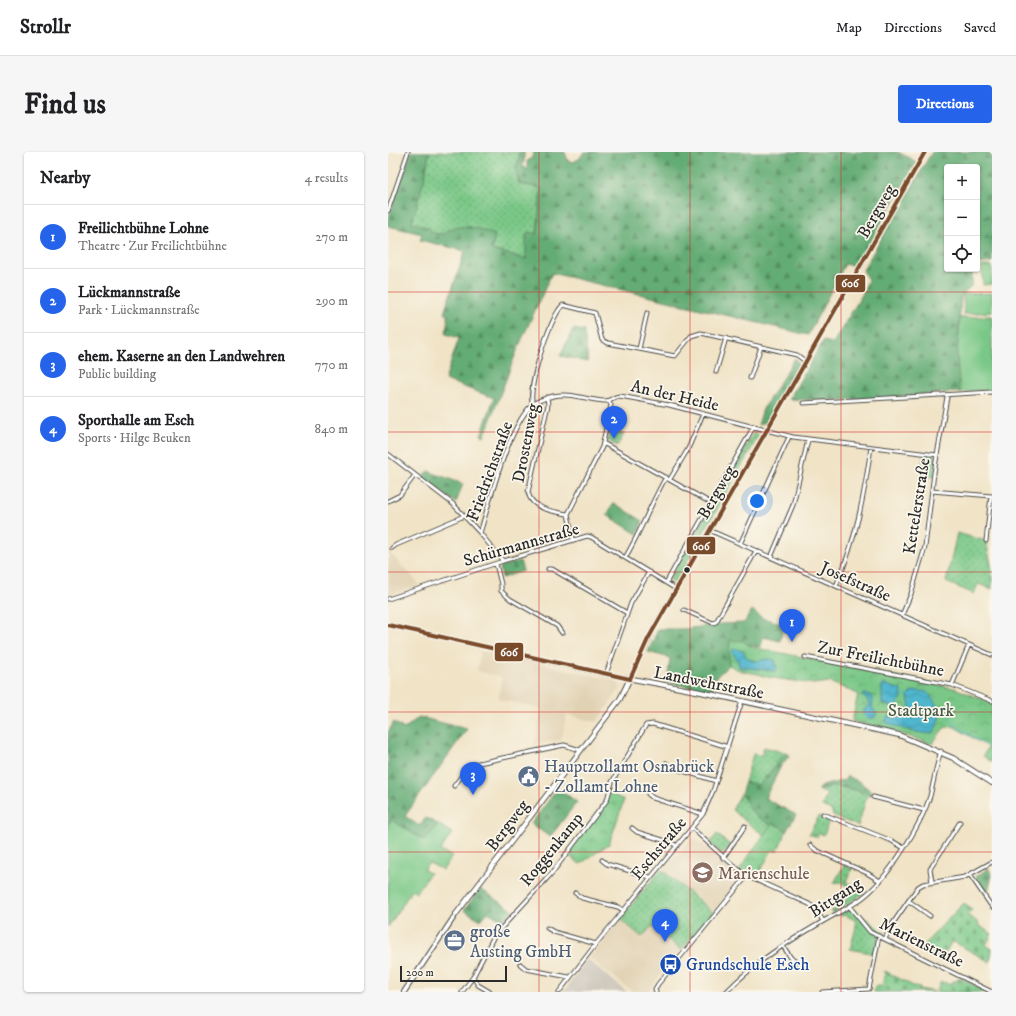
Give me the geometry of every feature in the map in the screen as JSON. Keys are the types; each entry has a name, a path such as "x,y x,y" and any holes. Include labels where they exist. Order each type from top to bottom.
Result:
{"main road":[{"name":"Bergweg","path":"404,992 456,914 620,699 651,632 925,152"},
{"name":"Landwehrstraße","path":"388,625 606,674 880,730 899,735 941,751 992,783"}],"street":[{"path":"388,211 408,152"},
{"path":"533,404 531,402 532,392 545,337 554,317 560,308 566,305 595,313 602,340 605,342 675,356 696,333 701,332 797,355 805,361"},
{"path":"638,349 647,313"},
{"path":"716,372 726,338"},
{"path":"750,378 761,346"},
{"path":"803,403 992,392"},
{"name":"An der Heide","path":"533,404 547,397 566,394 609,401 616,396 620,396 669,405 754,426 789,437 937,455"},
{"name":"Drostenweg","path":"547,397 548,405 528,492 531,500 546,510 568,514"},
{"name":"Kettelerstraße","path":"902,615 913,587 925,547 937,455 947,397"},
{"path":"573,539 568,514 603,443 611,405 609,401"},
{"name":"Friedrichstraße","path":"480,533 514,432 524,415 533,404"},
{"path":"670,479 688,449 703,414"},
{"path":"666,583 754,426"},
{"path":"740,544 789,437"},
{"path":"770,557 793,506 802,473 808,440"},
{"path":"603,443 666,476 711,502"},
{"path":"836,586 846,563 859,520 871,447"},
{"path":"388,454 453,504 503,561"},
{"path":"388,500 400,495 415,475"},
{"path":"625,558 643,527 653,500 666,476"},
{"path":"932,491 992,496 986,541"},
{"path":"392,548 464,516"},
{"name":"Josefstraße","path":"709,530 992,655"},
{"name":"Schürmannstraße","path":"388,599 573,539 591,537 676,589"},
{"path":"684,610 713,623 716,622 756,551"},
{"path":"496,564 501,584 501,592 510,599 557,626 562,633"},
{"path":"548,569 552,569 627,613"},
{"path":"606,674 632,600 649,572"},
{"name":"Zur Freilichtbühne","path":"952,685 969,645"},
{"name":"Zur Freilichtbühne","path":"805,657 952,685 992,701"},
{"name":"Eschstraße","path":"559,992 569,977 623,910 703,814 728,747 742,701"},
{"name":"Roggenkamp","path":"473,977 494,936 552,873 607,800 612,782 646,725 654,724 728,747"},
{"path":"454,786 470,766 474,764 564,745 580,750"},
{"name":"Bittgang","path":"727,992 754,964 865,896 880,881 904,848 924,810 930,796 941,751"},
{"path":"666,763 670,767 716,781"},
{"path":"648,794 653,798 703,814"},
{"path":"873,797 924,810"},
{"path":"823,814 892,840 904,848"},
{"path":"932,882 930,869 960,822"},
{"path":"724,858 745,826"},
{"path":"632,828 637,832 672,843 676,846"},
{"path":"692,828 724,858 748,876 809,904 816,909 823,921"},
{"path":"810,845 816,850 867,873 880,881"},
{"path":"602,860 607,864 650,878"},
{"path":"885,939 918,887 923,884 970,875 992,862"},
{"path":"970,875 992,907"},
{"path":"656,991 748,876"},
{"path":"575,893 582,898 618,907 623,910"},
{"path":"909,901 930,916"},
{"name":"Marienstraße","path":"849,906 866,929 992,992"},
{"path":"547,928 554,932 596,944"},
{"path":"822,992 870,989 879,936"},
{"path":"783,946 791,958 796,962"},
{"path":"520,964 526,969 569,977"},
{"path":"462,992 473,977 478,985 490,992"}],"shaded area":[{"path":"388,551 420,585 388,596"},
{"path":"481,650 612,680 619,683 620,689 597,722 567,715 561,740 534,745 542,709 498,699 502,677 477,671"},
{"name":"Marienschule","path":"693,837 743,878 713,911 664,869"},
{"path":"661,869 713,912 647,992 633,992 589,958"},
{"path":"587,959 627,992 564,992"}],"green space":[{"path":"411,152 429,152 425,176 412,222 429,228 432,233 443,234 449,230 462,227 482,230 495,235 492,250 526,259 526,236 528,232 537,234 541,188 520,184 516,170 520,152 524,152 524,161 522,166 527,170 527,161 531,159 534,152 565,152 568,161 573,162 579,159 584,152 898,152 917,162 856,267 845,264 808,335 552,273 518,348 484,437 481,435 494,398 445,380 459,338 446,334 448,314 444,313 465,251 420,240 422,234 388,226 388,220"},
{"path":"429,152 520,152 516,170 519,184 541,187 537,234 527,259 492,250 451,228 443,234 432,233 411,222 425,176"},
{"path":"932,152 992,152 992,262 980,264 980,164 944,164 944,272 972,272 972,285 961,296 957,356 960,392 832,400 789,399 823,341 833,343 863,293 868,280 863,270"},
{"path":"982,266 992,266 992,284 983,285"},
{"path":"992,293 992,312 964,314 963,294"},
{"path":"992,316 992,390 960,392 957,356 960,318"},
{"path":"573,329 584,331 588,362 560,356"},
{"path":"795,358 799,364 767,422 758,425 763,409"},
{"path":"609,430 624,434 617,446 608,441"},
{"path":"754,432 759,435 675,583 669,580"},
{"path":"924,453 937,455 934,477 921,476"},
{"path":"428,471 463,484 456,503 422,477"},
{"path":"614,503 643,521 637,534 607,515"},
{"path":"957,533 986,541 992,570 992,589 978,584 974,594 946,582"},
{"path":"520,561 523,571 502,578 500,567"},
{"path":"752,610 762,618 784,624 780,641 763,637 761,647 730,640 729,665 716,677 712,692 667,682 670,658 648,652 658,629 684,629 721,624 744,623"},
{"name":"Stadtpark","path":"730,640 743,641 752,647 954,688 992,703 992,762 983,756 988,747 953,726 944,728 932,744 899,733 852,721 858,694 829,682 814,684 767,677 734,668 729,665"},
{"path":"419,717 467,729 405,816 419,826 426,818 438,824 425,841 391,820 388,825 388,732 394,722 404,729"},
{"path":"764,747 786,753 759,785 745,782 753,754 762,755"},
{"path":"786,753 790,755 781,766 765,798 796,815 787,830 772,823 771,825 755,815 741,794 745,782 759,785"},
{"path":"847,776 860,782 872,792 871,795 845,787 831,787 820,791 818,789 822,786 845,780"},
{"path":"837,786 868,793 858,826 833,816 831,810 822,806 827,794 820,791 824,788"},
{"path":"558,788 577,802 550,837 531,824"},
{"path":"609,793 624,800 609,844 580,864 566,854 607,800"},
{"path":"741,794 755,815 771,825 763,835 732,810"},
{"path":"819,816 829,820 824,835 819,833 817,837 809,834"},
{"path":"391,820 425,841 438,824 452,833 440,851 452,856 443,870 429,863 424,870 430,873 416,893 412,890 388,927 388,825"},
{"path":"772,823 787,830 777,851 772,850 756,879 739,870"},
{"path":"717,834 730,845 724,853 721,853 710,843"},
{"path":"844,865 852,869 846,882 866,892 833,913 831,910 834,911 841,899 845,901 852,893 850,888 840,882 834,883"},
{"path":"988,868 992,875 987,896 976,877"},
{"path":"661,869 713,912 681,950 652,926 642,937 620,919"},
{"path":"480,889 513,910 503,921 488,912 481,920 464,910"},
{"path":"964,903 972,910 967,915 979,923 978,925 992,934 986,945 992,949 990,962 952,941 941,961 920,951 932,936"},
{"path":"849,906 887,935 885,939 879,936 875,954 850,949 856,927 855,920 845,915 841,916 839,912"},
{"path":"885,971 913,986 920,987 920,989 936,992 874,992 875,986 883,986"},
{"path":"959,977 987,992 936,992 941,982 952,984 953,981 957,981"}],"water":[{"path":"734,648 743,651 752,661 771,659 775,661 777,668 775,671 739,667 738,661 732,652"},
{"path":"884,684 901,690 902,698 894,708 882,703 882,686"},
{"path":"916,691 928,693 938,706 949,713 942,713 936,728 932,733 922,733 908,730 894,726 885,721 888,717 896,717 909,712 910,708 908,696 911,692"},
{"path":"864,694 870,695 873,698 872,708 877,714 874,718 868,719 863,714 863,711 869,706 867,698 861,696"}],"waterway":[{"path":"902,694 908,696"},
{"path":"948,714 955,725 989,748"}],"transit line":[{"name":"606","path":"630,679 648,639 925,152"},
{"name":"606","path":"388,625 630,679"}],"place":[{"name":"Lückmannstraße","path":"614,439"},
{"name":"Freilichtbühne Lohne","path":"792,642"},
{"name":"Hauptzollamt Osnabrück - Zollamt Lohne","path":"529,776"},
{"name":"ehem. Kaserne an den Landwehren","path":"473,795"},
{"name":"Marienschule","path":"703,873"},
{"name":"große Austing GmbH","path":"455,941"},
{"name":"Sporthalle am Esch","path":"665,942"},
{"name":"Grundschule Esch","path":"671,964"}]}
